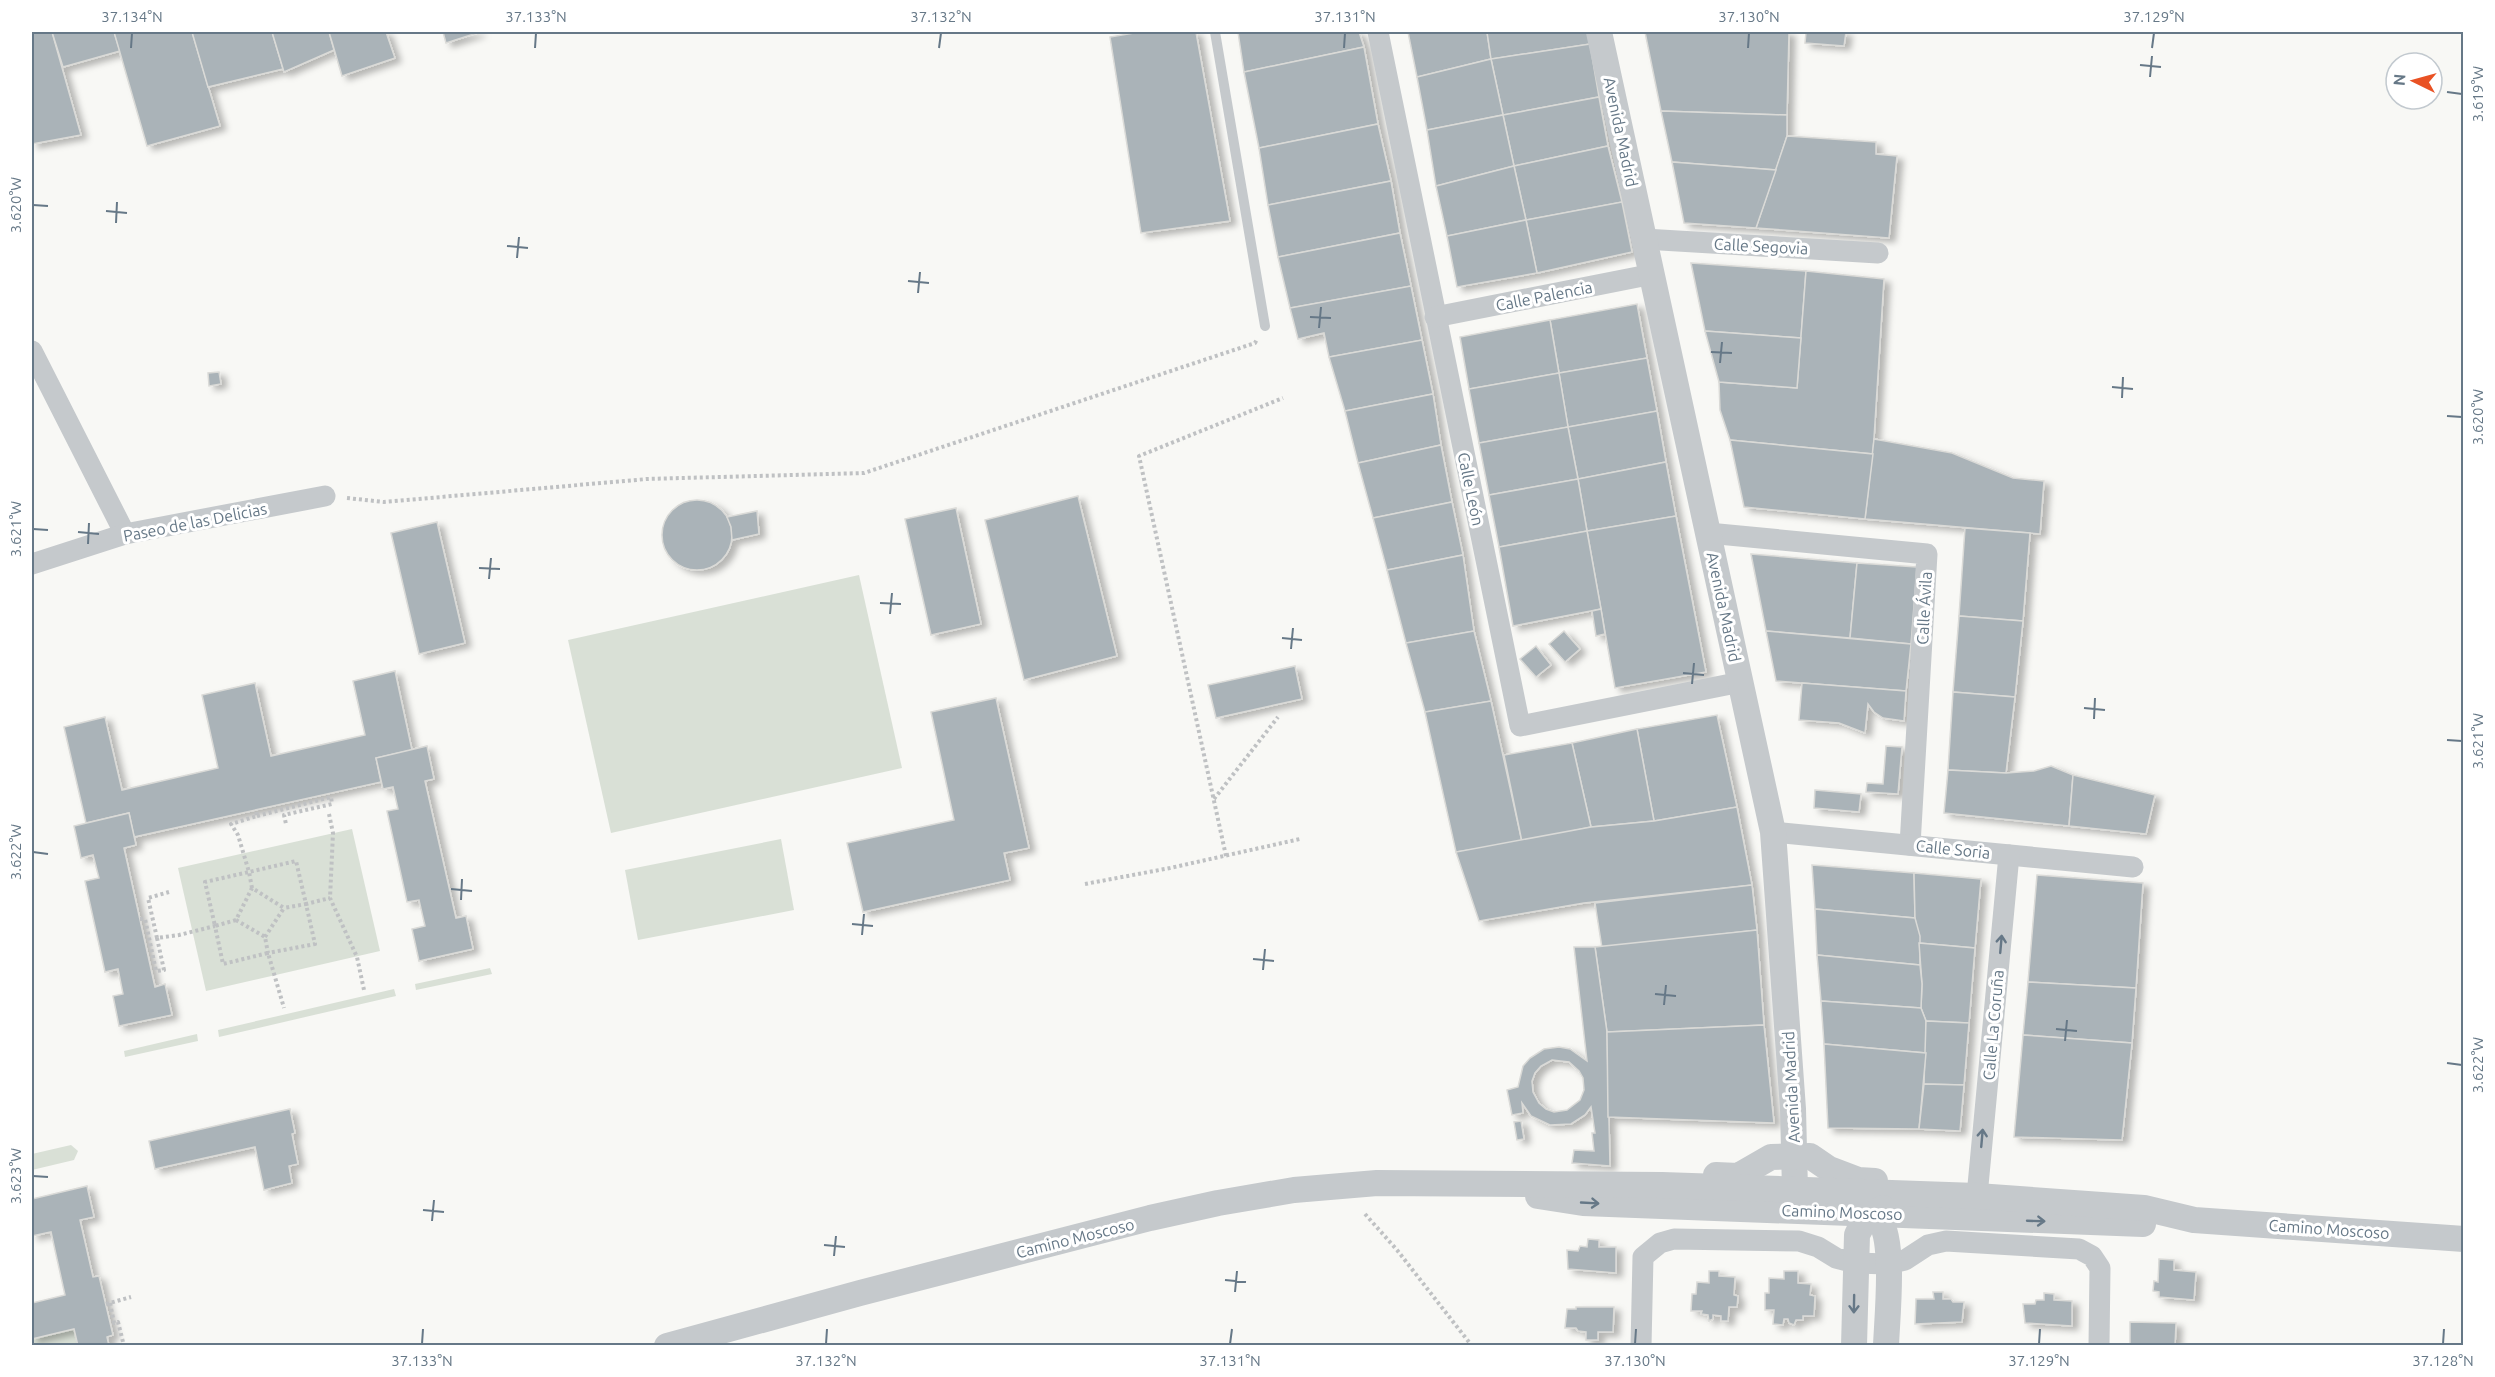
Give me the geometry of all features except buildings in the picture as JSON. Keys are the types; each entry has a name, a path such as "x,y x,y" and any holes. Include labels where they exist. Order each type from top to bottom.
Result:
{"street":[{"name":"Calle León","path":"1378,32 1520,726 1741,682"},
{"name":"Avenida Madrid","path":"1599,32 1773,832 1795,1156 1795,1190"},
{"name":"Calle Segovia","path":"1644,239 1878,253"},
{"name":"Calle Palencia","path":"1435,317 1653,274"},
{"path":"32,351 125,534"},
{"name":"Paseo de las Delicias","path":"32,564 125,534 325,496"},
{"name":"Calle Ávila","path":"1708,533 1927,554 1910,845"},
{"name":"Calle Soria","path":"1773,832 2133,867"},
{"name":"Calle La Coruña","path":"1977,1196 2009,855"},
{"path":"1662,1185 1689,1174 1738,1176 1771,1157 1810,1156 1829,1169 1858,1180 1959,1185 1977,1196"},
{"name":"Camino Moscoso","path":"667,1346 860,1293 1218,1203 1294,1190 1377,1183 1662,1185 1795,1190 1840,1201"},
{"name":"Camino Moscoso","path":"1492,1185 1583,1203 1682,1206 1977,1196 2144,1208 2194,1220 2463,1239"},
{"path":"1682,1206 1696,1197 1772,1200 1795,1190"},
{"path":"1854,1346 1857,1235 1863,1222 1873,1213 1896,1203 2000,1210 2026,1199"},
{"path":"1840,1201 1873,1213 1881,1221 1887,1236 1886,1346"},
{"name":"Camino Moscoso","path":"1873,1213 2152,1224 2194,1220"},
{"path":"1641,1346 1643,1257 1660,1243 1674,1239 1799,1241 1818,1247 1836,1258 1855,1263 1888,1264 1905,1260 1928,1245 1946,1241 2079,1249 2092,1256 2100,1268 2099,1346"}],"lane":[{"path":"1215,32 1265,326"}],"path":[{"path":"325,496 384,502 647,479 864,473 1255,342 1265,326"},
{"path":"1226,856 1139,456 1283,398"},
{"path":"1214,800 1278,717"},
{"path":"236,920 252,888 238,836 231,824 331,797 332,804 284,815 286,824"},
{"path":"256,810 257,816"},
{"path":"330,814 333,833 330,898 357,957 364,990"},
{"path":"1085,884 1300,839"},
{"path":"296,861 315,944 223,964 205,882 249,872 296,861"},
{"path":"252,888 284,908 330,898"},
{"path":"151,918 142,919 156,971 164,970 148,898 169,892"},
{"path":"284,908 265,937 284,1008"},
{"path":"157,938 179,935 236,920 265,937"},
{"path":"1365,1214 1397,1250 1472,1346"},
{"path":"124,1346 118,1322 114,1323 108,1303 131,1297"}],"shaded area":[{"path":"859,575 902,768 611,833 568,640"},
{"path":"352,829 380,951 206,991 178,868"},
{"path":"781,839 794,910 638,940 625,870"},
{"path":"490,968 492,974 416,990 415,984"},
{"path":"394,989 396,996 219,1037 218,1030"},
{"path":"197,1034 198,1041 125,1057 124,1051"},
{"path":"71,1145 78,1151 74,1160 32,1170 32,1154"},
{"path":"74,1329 78,1345 32,1345 32,1339"}]}
